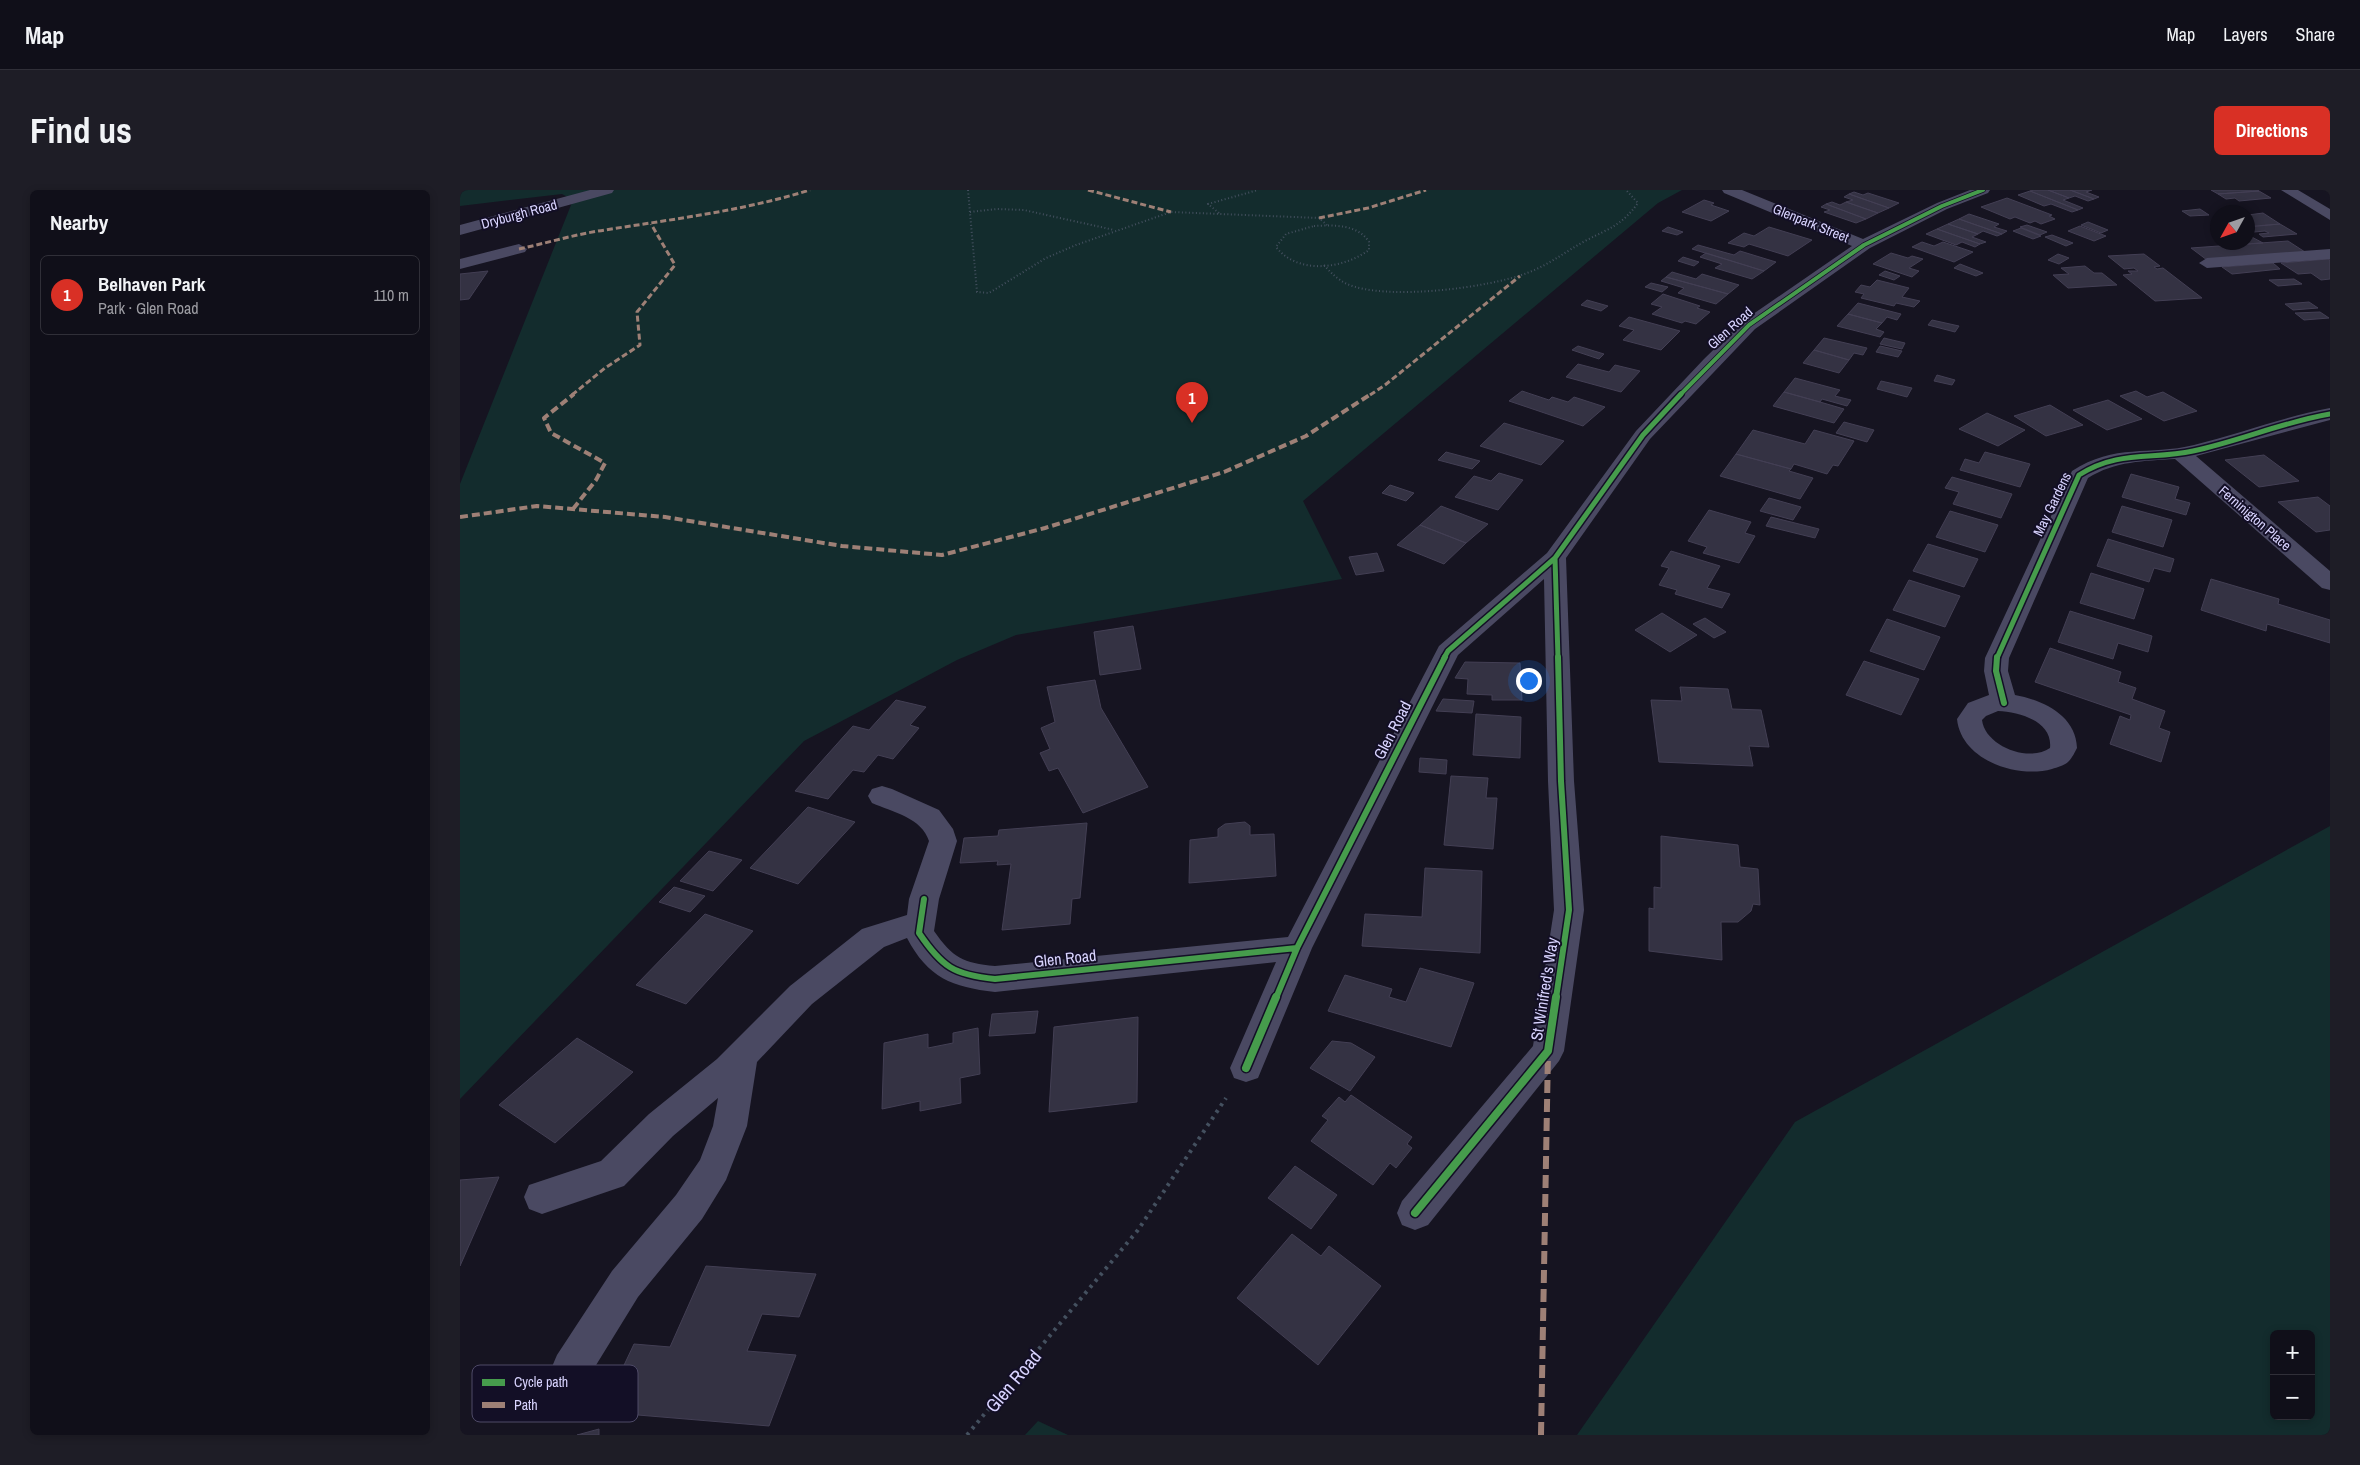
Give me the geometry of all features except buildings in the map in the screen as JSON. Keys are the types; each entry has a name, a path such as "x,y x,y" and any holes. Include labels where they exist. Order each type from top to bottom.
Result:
{"street":[{"name":"Dryburgh Road","path":"460,230 607,190"},
{"name":"Glenpark Street","path":"1729,190 1864,245"},
{"name":"Glen Road","path":"1246,1068 1297,948 1448,651 1555,558 1643,435 1710,363 1749,325 1864,245 1942,206 1983,190"},
{"path":"2288,190 2330,215"},
{"path":"460,264 520,249"},
{"path":"2207,263 2330,254"},
{"name":"May Gardens","path":"2004,703 1996,671 1997,658 2079,475 2088,467 2107,460 2136,454 2180,453 2215,446 2304,418 2330,414"},
{"name":"Ferninigton Place","path":"2180,453 2330,583"},
{"name":"St Winifred's Way","path":"1416,1213 1548,1051 1569,910 1561,781 1555,558"},
{"path":"542,1197 612,1174 661,1125 742,1056 801,995 873,938 922,910 943,841 939,829 929,817 882,796"},
{"name":"Glen Road","path":"922,910 919,933 936,960 961,976 995,980 1297,948"},
{"path":"574,1365 626,1284 689,1207 714,1169 730,1126 742,1056"}],"path":[{"path":"968,190 977,292 989,293 1046,258 1114,230 1171,212 1319,218 1328,226"},
{"path":"1220,214 1208,204 1258,190"},
{"path":"1324,265 1328,273 1345,282 1376,291 1418,292 1508,280 1558,259 1579,244 1616,229 1631,215 1638,203 1626,190"},
{"path":"970,212 997,209 1024,210 1114,230"},
{"path":"1328,226 1358,231 1369,238 1370,250 1355,260 1324,265 1294,262 1278,253 1276,247 1282,236 1290,232 1328,226"}],"green space":[{"path":"460,190 1682,190 1658,203 1303,501 1342,579 1016,635 957,660 804,741 460,1099 460,484 573,200 562,194 460,206"},
{"path":"2330,826 2330,1435 1577,1435 1795,1122"},
{"path":"1038,1421 1068,1435 1025,1435"}],"marked path":[{"path":"519,249 603,230 673,221 764,204 810,190"},
{"path":"1088,190 1171,212"},
{"path":"1319,218 1368,208 1426,190"},
{"path":"573,509 596,480 605,463 551,433 544,418 605,368 640,345 637,312 675,265 651,224"},
{"path":"460,517 537,506 665,517 842,546 942,555 1045,528 1224,472 1306,436 1385,385 1520,276"},
{"path":"1541,1435 1548,1051"}],"cycle path":[{"path":"1246,1068 1297,948 1448,651 1555,558 1643,435 1710,363 1749,325 1864,245 1942,206 1983,190"},
{"path":"2004,703 1996,671 1997,658 2079,475 2090,468 2114,459 2139,455 2191,452 2300,420 2330,414"},
{"path":"1415,1213 1548,1051 1569,910 1561,781 1555,558"},
{"path":"924,899 919,933 935,956 950,969 958,973 995,979 1297,948"}],"place":[{"name":"Belhaven Park","path":"1192,423"}]}
